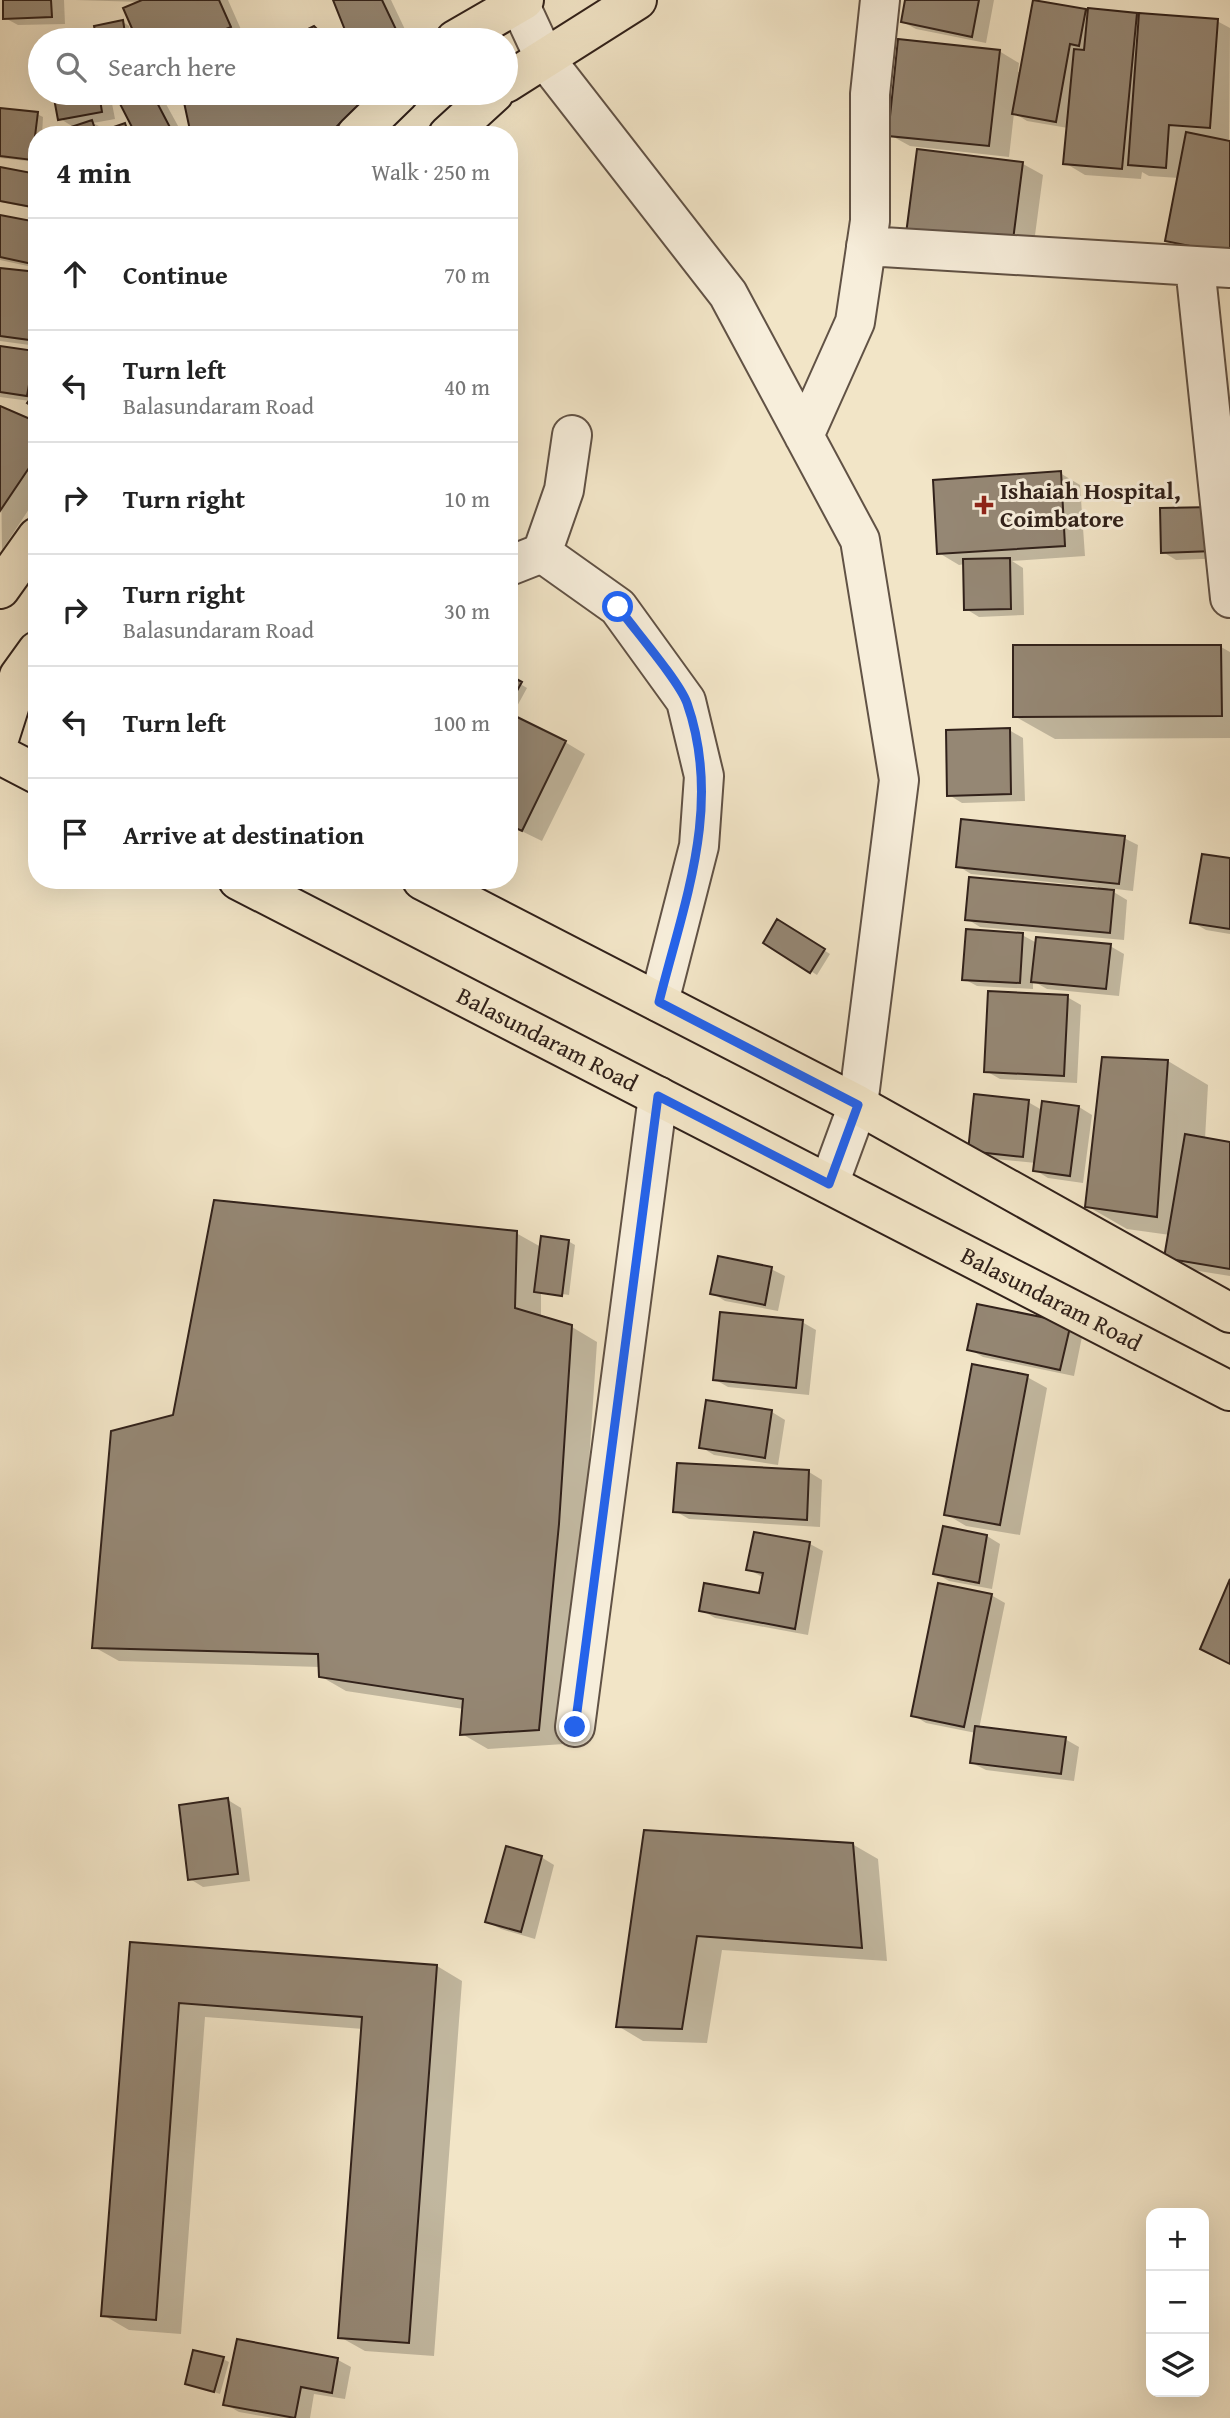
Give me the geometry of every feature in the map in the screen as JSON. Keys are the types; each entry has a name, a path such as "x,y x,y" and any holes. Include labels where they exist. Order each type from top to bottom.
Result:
{"main road":[{"path":"518,76 637,0"},
{"path":"476,28 522,1"},
{"path":"365,126 387,105"},
{"path":"458,126 481,105"},
{"path":"0,589 28,550"},
{"path":"0,736 23,669"},
{"path":"0,755 28,769"},
{"name":"Balasundaram Road","path":"256,889 1230,1391"},
{"path":"439,889 858,1105 1230,1313"}],"street":[{"path":"804,436 855,322 870,221 870,94 880,0"},
{"path":"522,1 545,59 728,294 860,540 899,780 858,1105 829,1184"},
{"path":"866,246 1213,267 1230,598"},
{"path":"572,435 564,490 526,559 618,607 686,701 704,776 699,846 659,1002"},
{"path":"575,1727 658,1096"}],"building":[{"path":"3,0 51,0 52,17 3,19"},
{"path":"142,0 219,0 231,27 132,28 123,8"},
{"path":"333,0 382,0 395,28 344,28"},
{"path":"905,0 979,0 972,37 901,22"},
{"path":"1033,0 1086,9 1079,46 1070,44 1056,122 1012,114"},
{"path":"1088,8 1137,13 1122,169 1063,164 1074,49 1084,50"},
{"path":"1139,13 1218,19 1210,128 1169,125 1166,168 1128,165"},
{"path":"123,20 124,28 94,28"},
{"path":"898,39 1000,50 989,146 888,136"},
{"path":"55,105 101,105 102,112 58,120"},
{"path":"121,105 158,105 169,126 131,126"},
{"path":"185,105 359,105 337,126 189,126"},
{"path":"0,108 38,112 36,126 28,126 28,160 0,156"},
{"path":"92,120 94,126 74,126"},
{"path":"1186,132 1230,141 1230,254 1165,241"},
{"path":"917,149 1023,162 1012,248 906,234"},
{"path":"0,167 28,172 28,206 0,201"},
{"path":"0,215 28,220 28,263 0,257"},
{"path":"0,268 28,271 28,340 0,336"},
{"path":"0,346 28,350 27,396 0,392"},
{"path":"0,406 28,418 28,469 0,511"},
{"path":"1061,471 1065,546 937,554 933,480"},
{"path":"1214,507 1214,551 1161,553 1160,508"},
{"path":"1010,558 1011,609 964,610 963,559"},
{"path":"1013,645 1221,645 1222,716 1013,717"},
{"path":"518,717 566,741 522,831 518,829"},
{"path":"1010,728 1011,794 947,796 946,730"},
{"path":"961,819 1125,836 1119,884 956,867"},
{"path":"1202,854 1230,858 1230,929 1190,923"},
{"path":"969,877 1114,890 1110,933 965,920"},
{"path":"777,919 825,949 810,973 763,943"},
{"path":"966,929 1023,933 1020,983 962,980"},
{"path":"1036,937 1111,944 1106,989 1031,982"},
{"path":"988,991 1068,995 1064,1076 984,1072"},
{"path":"1102,1057 1168,1060 1157,1217 1085,1207"},
{"path":"974,1094 1029,1100 1023,1157 968,1151"},
{"path":"1042,1101 1079,1106 1070,1176 1033,1171"},
{"path":"1185,1134 1230,1142 1230,1269 1164,1258"},
{"path":"214,1200 517,1231 515,1308 572,1325 559,1524 539,1730 460,1735 463,1699 319,1677 318,1654 92,1648 111,1431 173,1415"},
{"path":"541,1236 569,1240 562,1296 534,1292"},
{"path":"718,1256 772,1267 765,1305 710,1294"},
{"path":"977,1304 1071,1323 1060,1370 967,1350"},
{"path":"720,1312 803,1320 796,1388 713,1380"},
{"path":"972,1364 1028,1375 1000,1525 944,1515"},
{"path":"706,1400 772,1410 765,1458 699,1448"},
{"path":"677,1463 809,1470 807,1520 673,1512"},
{"path":"943,1526 987,1535 979,1583 933,1574"},
{"path":"754,1532 810,1542 795,1629 699,1611 704,1583 759,1593 763,1573 746,1570"},
{"path":"1230,1579 1230,1664 1200,1649"},
{"path":"938,1583 992,1594 964,1727 911,1716"},
{"path":"975,1726 1066,1737 1061,1774 970,1763"},
{"path":"228,1798 238,1874 188,1880 179,1805"},
{"path":"644,1830 853,1843 862,1948 697,1936 682,2029 616,2027"},
{"path":"506,1846 542,1856 521,1932 485,1922"},
{"path":"130,1942 437,1965 409,2343 338,2338 362,2017 179,2003 156,2320 101,2316"},
{"path":"237,2339 338,2358 332,2393 301,2387 295,2418 223,2405"},
{"path":"193,2350 224,2357 214,2392 185,2384"}],"place":[{"name":"Ishaiah Hospital, Coimbatore","path":"984,505"}],"route":[{"path":"575,1727 658,1096 829,1184 858,1105 659,1002 699,846 704,776 686,701 618,607"}]}
